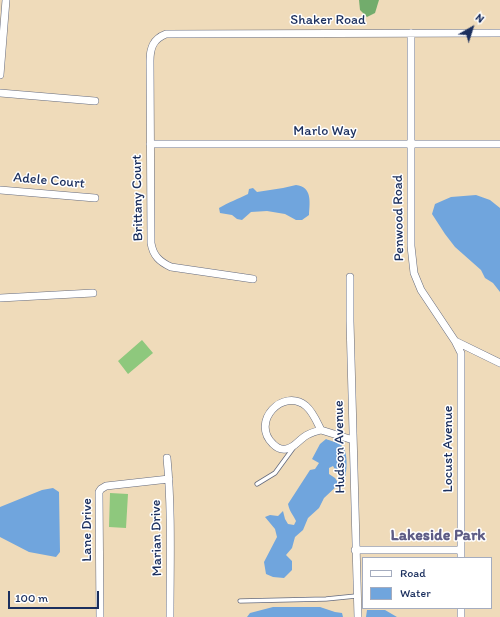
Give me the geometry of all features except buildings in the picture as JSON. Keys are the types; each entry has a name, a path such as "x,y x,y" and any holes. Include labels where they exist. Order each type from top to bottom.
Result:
{"street":[{"path":"0,75 6,0"},
{"name":"Penwood Road","path":"411,33 411,246 414,269 421,290 455,341 500,364"},
{"name":"Shaker Road","path":"157,39 166,34 500,33"},
{"name":"Brittany Court","path":"157,39 152,44 150,52 151,243 156,256 164,264 171,267 253,279"},
{"path":"0,93 95,101"},
{"name":"Marlo Way","path":"150,144 500,144"},
{"name":"Adele Court","path":"0,190 95,198"},
{"name":"Hudson Avenue","path":"350,277 356,596 358,617"},
{"path":"0,298 93,293"},
{"name":"Locust Avenue","path":"455,341 461,353 461,554"},
{"path":"320,430 314,415 306,406 295,400 286,401 276,406 264,423 265,432 270,441 280,449 286,450 296,445 302,438 320,430 353,440"},
{"name":"Marian Drive","path":"167,458 169,479 170,617"},
{"name":"Lane Drive","path":"100,617 99,492 106,486 169,479"},
{"path":"355,550 461,554"}],"lane":[{"path":"257,484 276,473 296,445"},
{"path":"240,601 326,599 356,596"}],"green space":[{"path":"359,0 379,0 375,13 367,17 360,10"},
{"path":"142,340 153,353 128,374 118,361"},
{"path":"110,493 128,494 126,528 109,527"}],"water":[{"path":"296,185 305,189 310,200 309,215 302,220 296,220 285,214 267,211 251,212 242,220 237,219 232,215 220,213 219,208 248,194 249,189 253,188 257,192"},
{"path":"476,195 490,200 500,208 500,292 493,283 485,278 481,270 455,247 432,214 435,204 451,197"},
{"path":"326,439 338,443 344,448 347,462 344,481 333,466 329,468 329,474 335,478 339,484 324,498 319,508 308,518 303,530 295,537 292,548 286,555 292,561 292,570 284,578 273,577 266,574 264,562 277,537 275,529 265,517 270,515 278,516 283,511 288,524 294,525 296,521 288,504 310,470 315,469 319,463 312,459 320,444"},
{"path":"53,488 59,492 60,552 56,557 29,552 0,537 0,507 42,490"},
{"path":"273,607 320,607 342,613 343,617 247,617 250,613"},
{"path":"367,610 385,610 397,617 366,617"}],"district":[{"name":"Lakeside Park","path":"438,536"}]}
